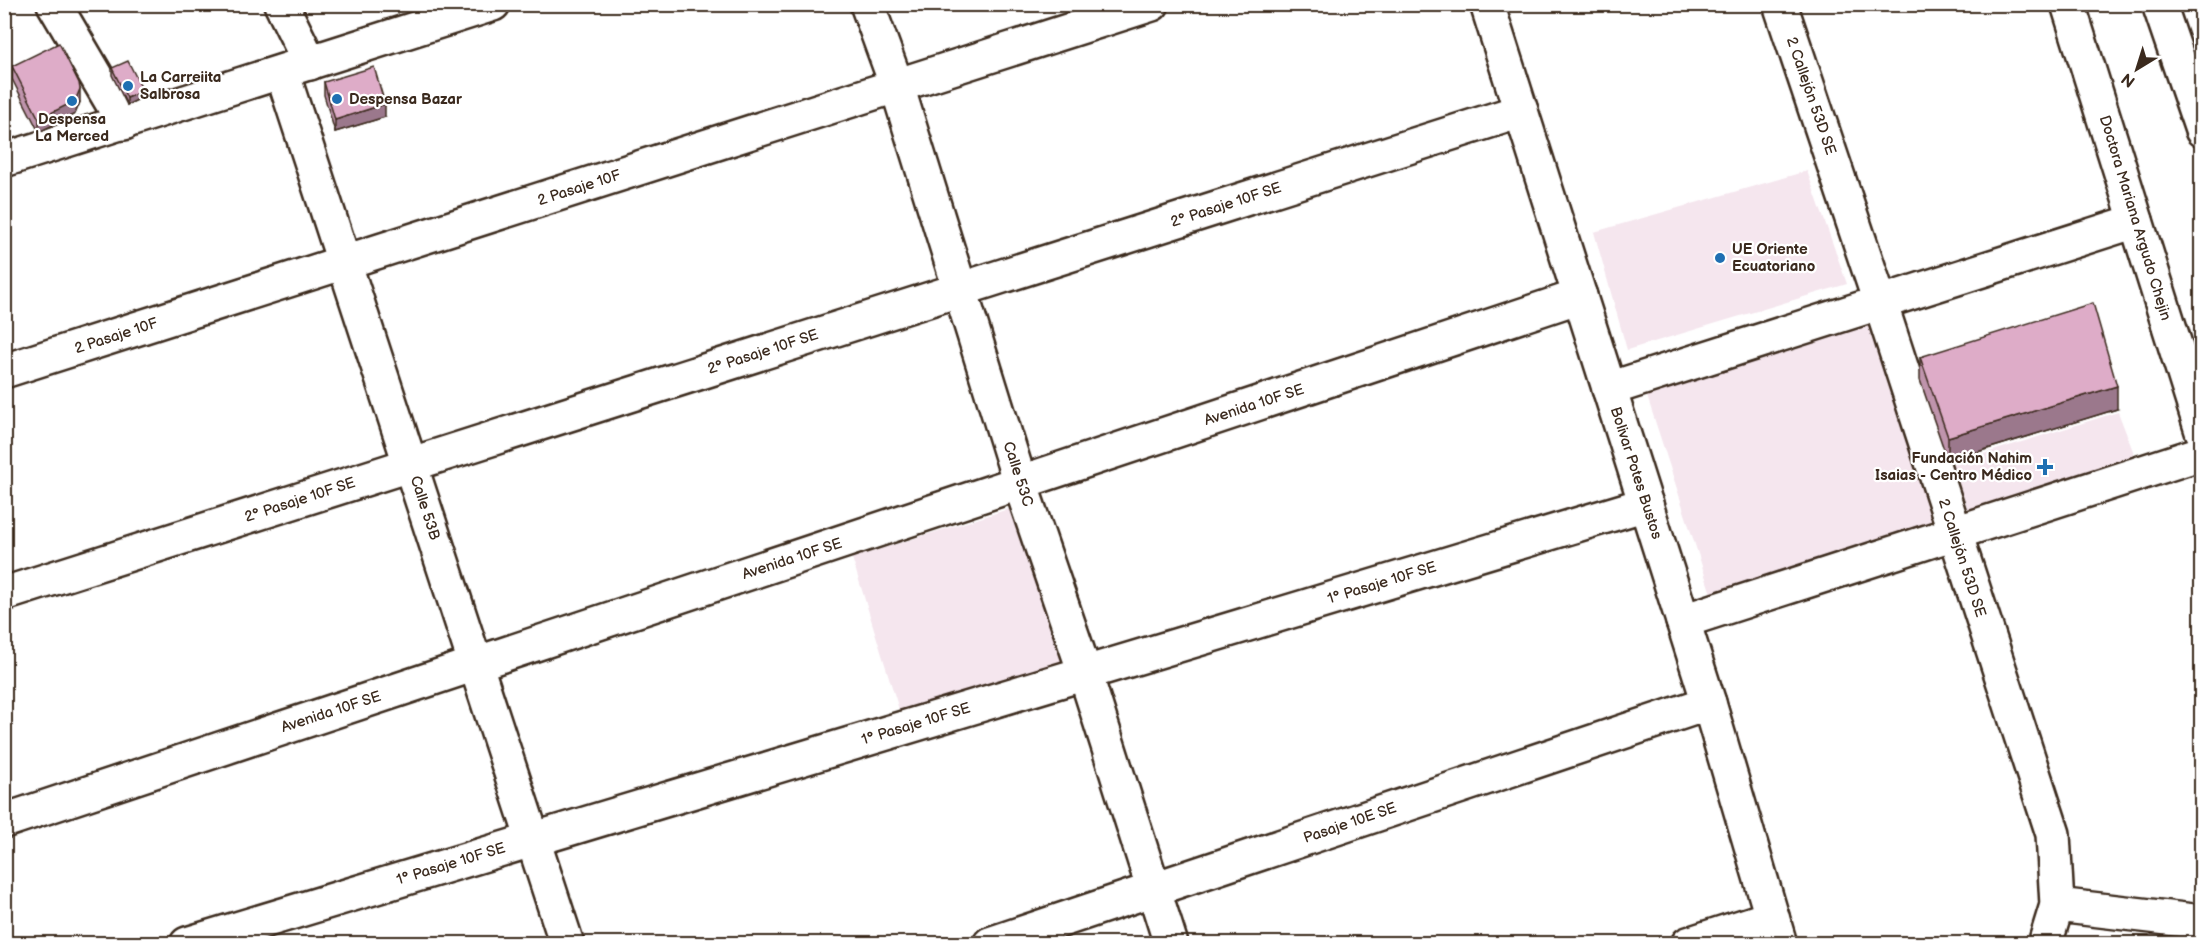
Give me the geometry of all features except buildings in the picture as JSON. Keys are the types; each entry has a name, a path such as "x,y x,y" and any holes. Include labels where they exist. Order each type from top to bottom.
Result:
{"street":[{"path":"54,4 124,123"},
{"name":"Calle 53B","path":"281,4 344,263 567,944"},
{"path":"4,160 493,4"},
{"name":"Calle 53C","path":"867,4 897,86 1020,483 1085,673 1171,944"},
{"name":"2 Pasaje 10F","path":"4,371 1152,4"},
{"name":"Bolivar Potes Bustos","path":"1487,4 1709,703 1776,930"},
{"name":"2 Callejón 53D SE","path":"1780,4 1880,302 2053,834 2057,905 2045,944"},
{"name":"Doctora Mariana Argudo Chejin","path":"2068,4 2202,431"},
{"path":"2159,4 2193,75 2202,130"},
{"name":"2° Pasaje 10F SE","path":"4,594 1521,111"},
{"path":"1609,388 2136,221"},
{"name":"Avenida 10F SE","path":"4,821 1580,296"},
{"path":"1683,621 2202,453"},
{"name":"1° Pasaje 10F SE","path":"187,944 1646,504"},
{"name":"Pasaje 10E SE","path":"990,944 1709,703"},
{"path":"2057,905 2202,922"},
{"path":"1688,944 1776,930"}],"shaded area":[{"name":"UE Oriente Ecuatoriano","path":"1807,171 1847,284 1627,350 1594,232"},
{"path":"1875,321 1941,525 1712,597 1646,393"},
{"name":"Fundación Nahim Isaias - Centro Médico","path":"2118,412 2140,469 1972,520 1951,464"},
{"path":"1015,507 1068,666 901,716 852,558"}],"place":[{"name":"La Carreiita Salbrosa","path":"128,86"},
{"name":"Despensa Bazar","path":"337,99"},
{"name":"Despensa La Merced","path":"72,101"},
{"name":"UE Oriente Ecuatoriano","path":"1720,258"},
{"name":"Fundación Nahim Isaias - Centro Médico","path":"2045,467"}]}
